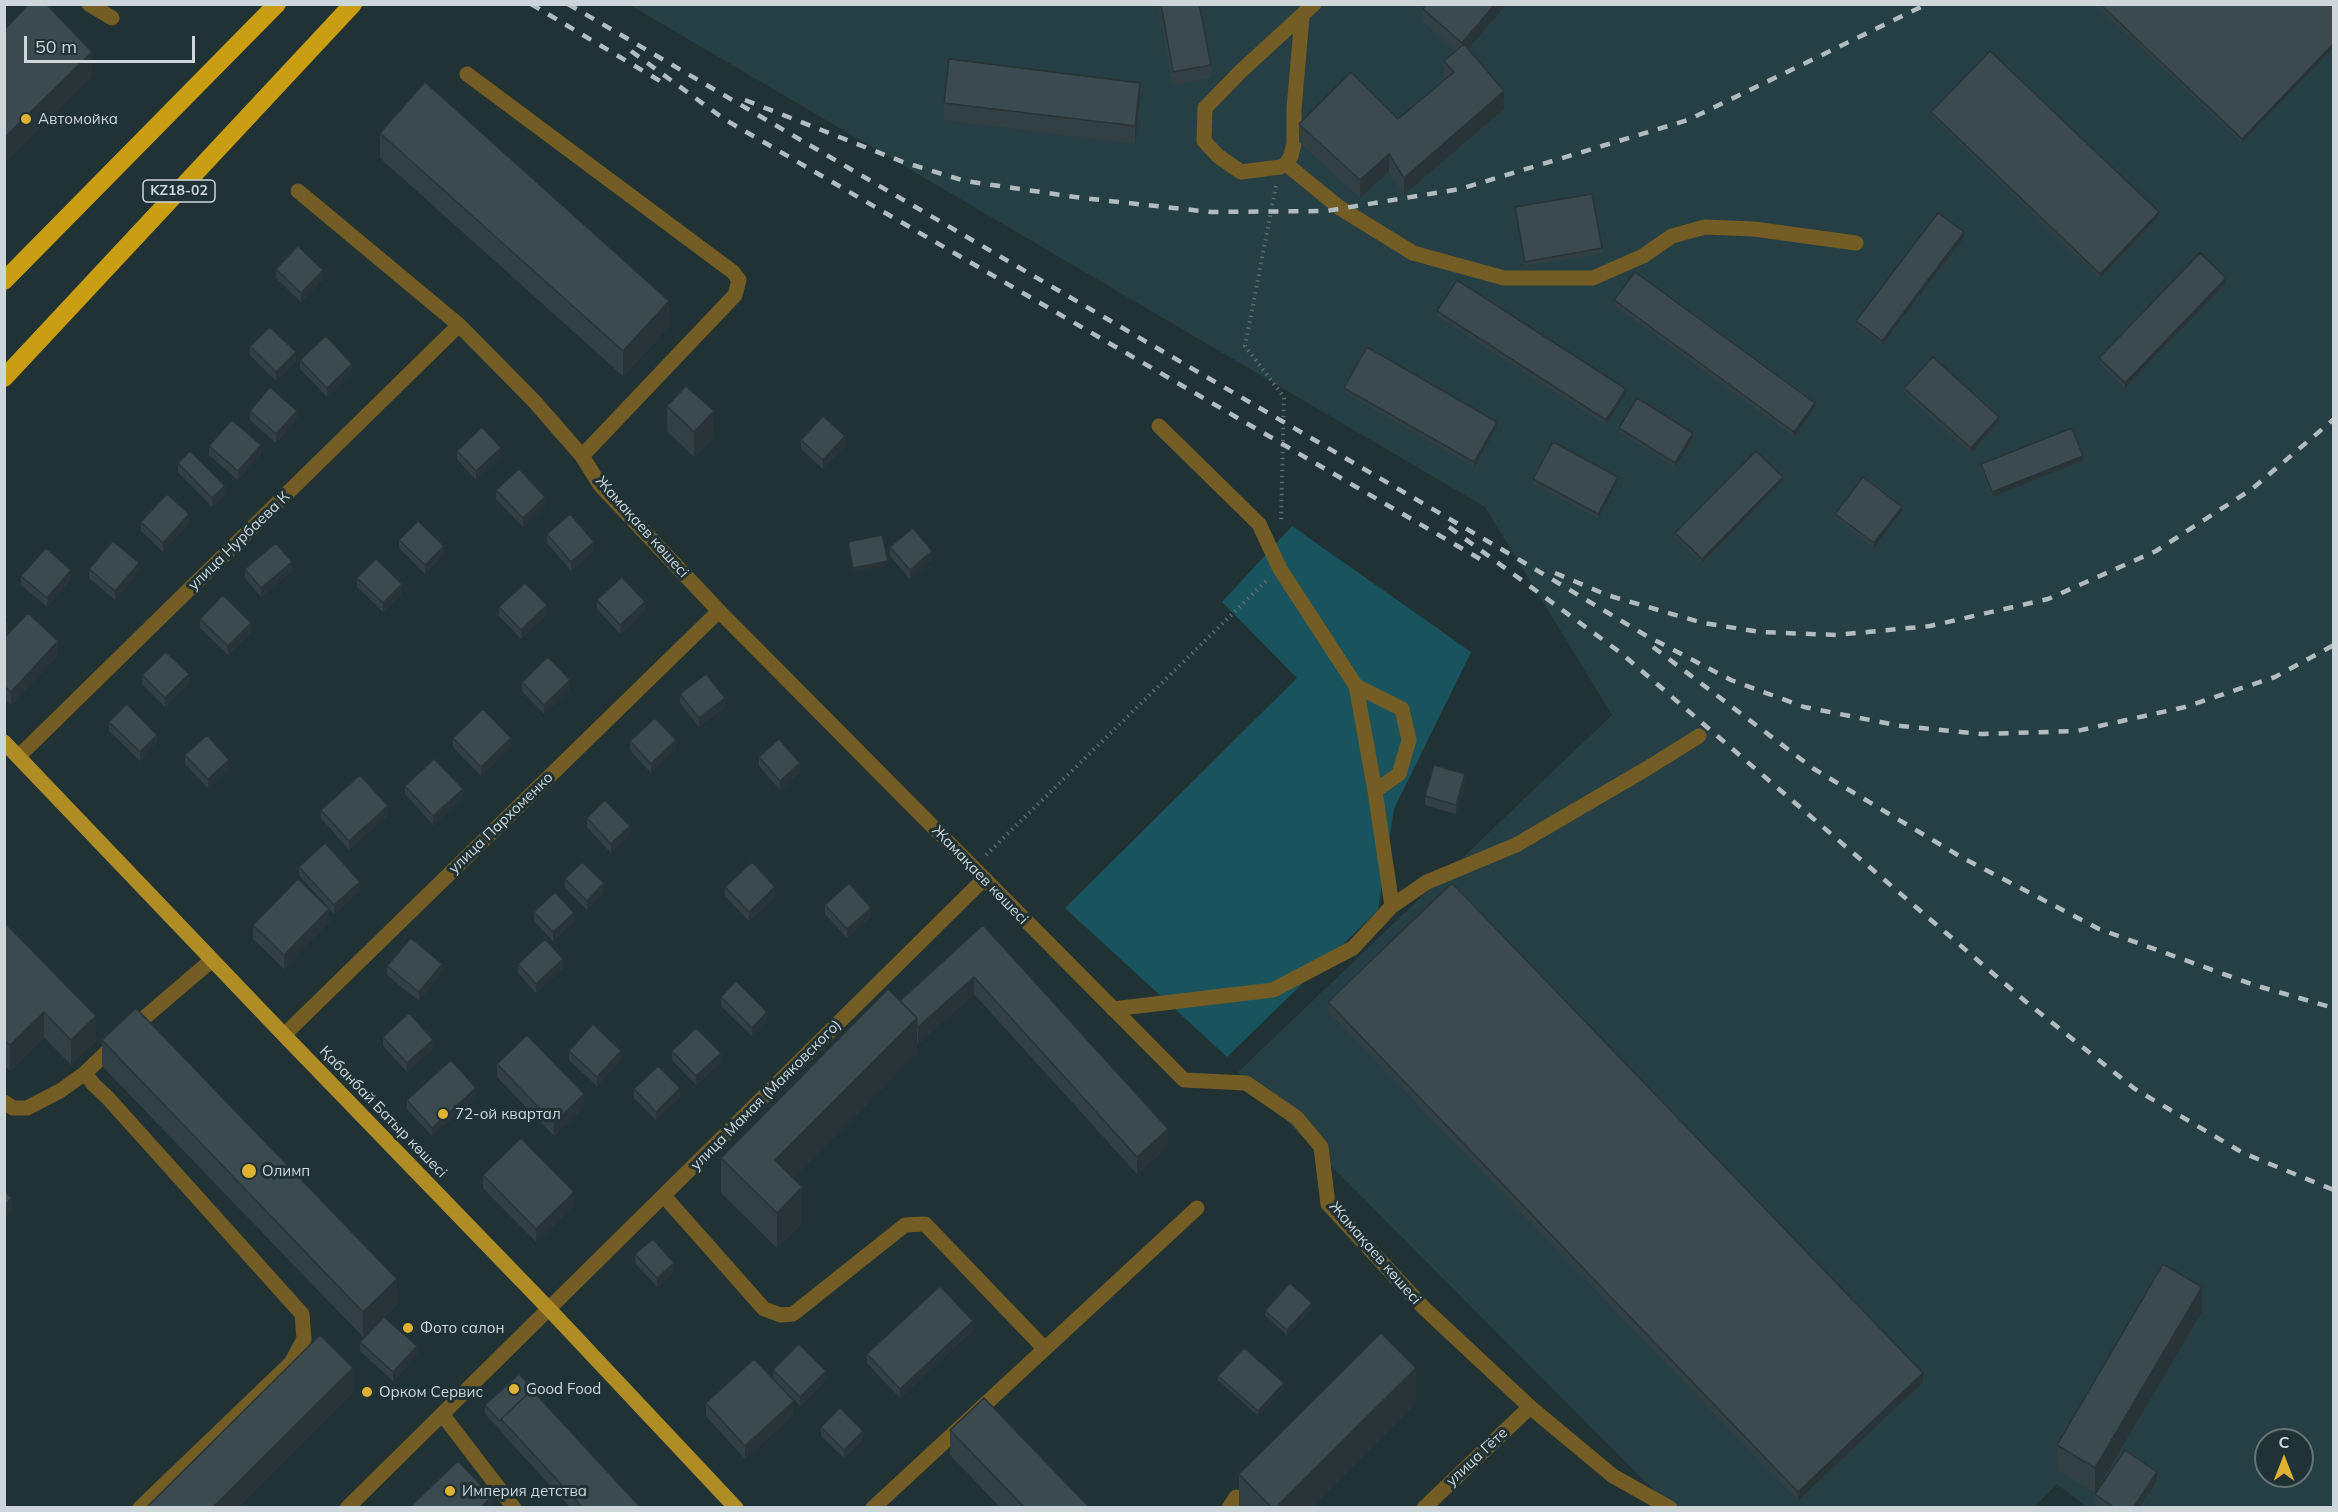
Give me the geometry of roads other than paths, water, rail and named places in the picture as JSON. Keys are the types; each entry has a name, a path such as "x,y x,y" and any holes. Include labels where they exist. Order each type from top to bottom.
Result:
{"highway":[{"path":"4,281 277,4"},
{"name":"KZ18-02","path":"4,378 353,4"}],"main road":[{"name":"Қабанбай Батыр көшесі","path":"4,742 549,1309 736,1508"}],"street":[{"path":"89,4 112,18"},
{"path":"1314,4 1241,71 1205,108 1204,141 1218,156 1241,171 1283,166 1340,208 1413,253 1504,278 1593,278 1643,256 1672,236 1705,227 1754,229 1856,243"},
{"path":"1283,166 1291,156 1294,143 1294,109 1302,17"},
{"path":"467,74 734,272 739,280 735,295 582,456"},
{"name":"Жамақаев көшесі","path":"298,191 459,325 534,401 582,456 600,484 719,611 974,867 983,880 1184,1080 1246,1083 1297,1118 1321,1147 1328,1204 1424,1308 1530,1407 1613,1476 1670,1508"},
{"name":"улица Нурбаева К","path":"19,756 459,325"},
{"path":"1159,426 1259,524 1280,568 1356,686 1392,906"},
{"name":"улица Пархоменко","path":"284,1035 719,611"},
{"path":"1356,686 1402,709 1409,740 1399,774 1375,791"},
{"path":"1113,1009 1273,990 1353,948 1392,906 1427,882 1515,845 1646,769 1699,735"},
{"name":"улица Мамая (Маяковского)","path":"347,1508 983,880"},
{"path":"4,1102 13,1108 27,1108 60,1091 85,1073 129,1030 212,960"},
{"path":"85,1073 302,1314 304,1339 291,1363 140,1508"},
{"path":"663,1196 764,1309 781,1315 793,1314 905,1225 925,1224 1044,1348"},
{"path":"873,1508 1197,1208"},
{"name":"улица Гёте","path":"1424,1508 1530,1407"},
{"path":"442,1414 514,1508"}],"railway":[{"path":"531,4 660,81"},
{"path":"568,4 1645,635 1731,680 1804,707 1901,726 1982,734 2077,731 2185,707 2275,677 2334,645"},
{"path":"745,100 903,162 965,181 1082,198 1211,212 1326,211 1460,189 1688,120 1927,4"},
{"path":"631,51 724,119 1480,559"},
{"path":"1555,573 1607,595 1703,623 1761,632 1836,635 1930,626 2048,599 2156,551 2252,489 2334,419"},
{"path":"1449,527 1621,653 2025,1001 2135,1089 2243,1153 2334,1190"},
{"path":"1653,647 1814,769 1961,857 2099,929 2254,985 2334,1008"}],"place":[{"name":"Автомойка","path":"26,119"},
{"name":"72-ой квартал","path":"443,1114"},
{"name":"Олимп","path":"249,1171"},
{"name":"Фото салон","path":"408,1328"},
{"name":"Good Food","path":"514,1389"},
{"name":"Орком Сервис","path":"367,1392"},
{"name":"Империя детства","path":"450,1491"}]}
